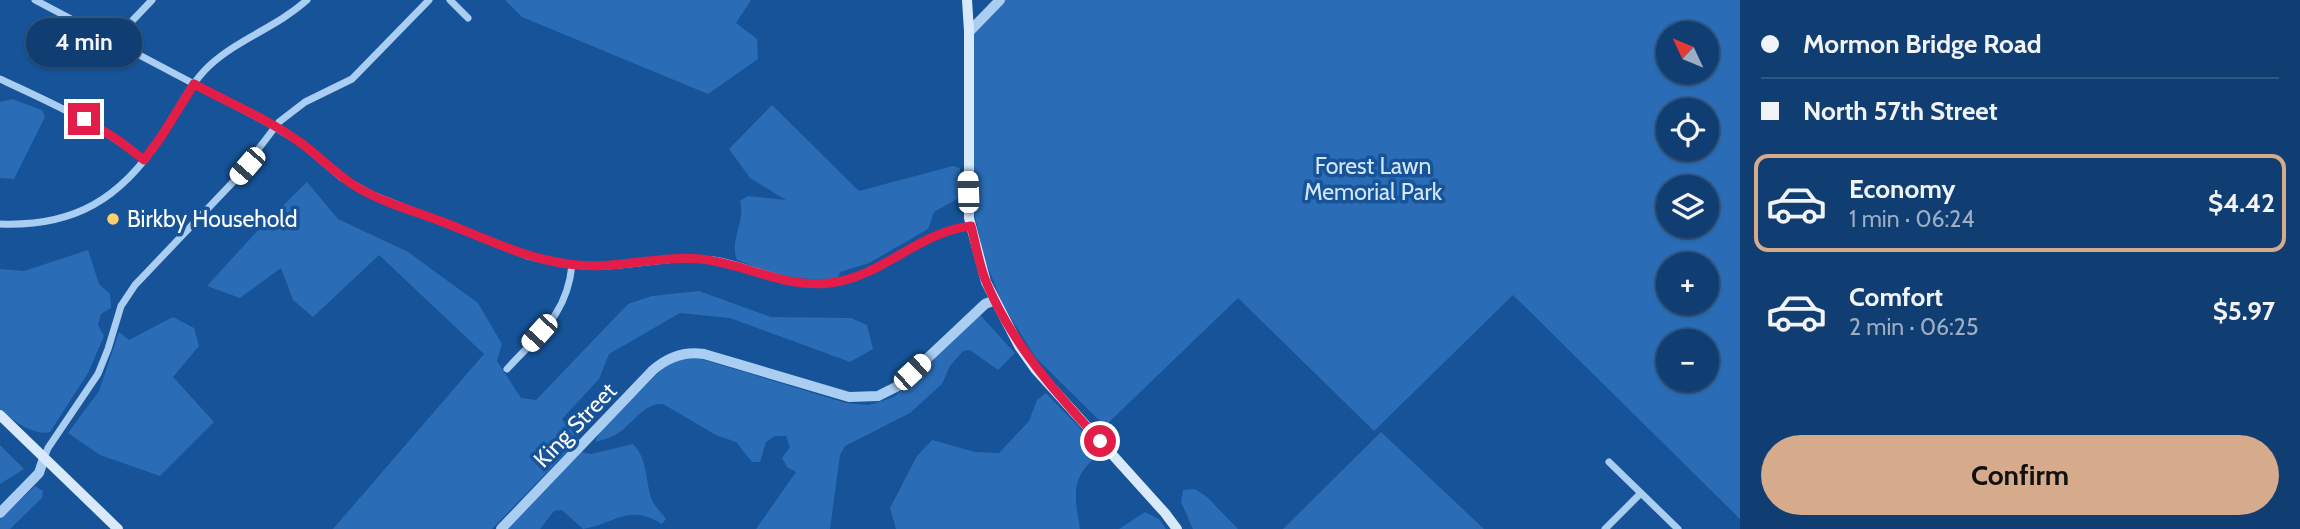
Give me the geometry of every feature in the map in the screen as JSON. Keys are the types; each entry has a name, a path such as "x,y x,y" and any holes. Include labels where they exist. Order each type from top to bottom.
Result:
{"main road":[{"path":"967,0 971,226 986,282 1019,346 1036,370 1166,513 1177,529"},
{"path":"0,415 118,529"}],"street":[{"path":"36,0 274,127 301,143 342,178 373,195 528,256 572,265 605,266 666,259 698,259 740,267 782,280 828,284 865,273 934,235 971,226"},
{"path":"118,44 133,20 152,0"},
{"path":"0,224 24,225 54,221 88,208 124,181 144,160 194,84 224,54 276,24 306,0"},
{"path":"0,513 39,473 48,447 98,374 121,306 130,291 234,181 274,127 305,102 352,79 429,0"},
{"path":"450,0 468,18"},
{"path":"969,32 1000,0"},
{"path":"0,79 84,119 144,160"},
{"path":"507,369 561,307 568,291 572,265"},
{"name":"King Street","path":"501,529 653,370 668,359 680,354 705,354 849,397 867,398 886,394 898,386 985,304 995,300"},
{"path":"1609,462 1678,529"},
{"path":"1605,529 1640,493"}],"green space":[{"path":"505,0 751,0 736,23 757,39 758,59 708,94 522,17"},
{"name":"Forest Lawn Memorial Park","path":"1005,0 1740,0 1740,519 1513,295 1374,431 1238,298 1105,426 1035,357 1003,305 984,258 972,202 974,32"},
{"path":"12,99 42,110 45,117 14,179 0,178 0,102"},
{"path":"772,105 859,191 953,166 960,168 961,197 934,212 928,229 869,263 840,272 838,278 786,276 737,260 735,245 741,216 740,201 748,196 786,200 750,178 729,149"},
{"path":"307,182 338,219 408,252 478,303 502,344 497,361 521,398 536,400 628,304 652,296 699,291 771,317 851,318 867,325 873,349 850,362 730,318 680,313 609,354 599,379 562,419 579,439 492,529 333,529 484,354 379,255 313,317 293,300 281,268 240,298 207,286"},
{"path":"88,250 99,284 110,294 111,308 101,314 98,325 104,336 88,373 50,432 37,432 0,409 0,269 24,271"},
{"path":"980,315 1015,353 998,370 970,350 963,351 950,366 942,384 910,413 845,446 840,455 830,529 756,529 796,472 787,467 782,458 790,447 786,436 775,436 766,442 760,462 752,462 736,442 716,435 663,404 650,407 639,414 617,434 595,442 600,432 663,368 681,358 698,358 846,403 869,405 894,397"},
{"path":"173,317 194,328 199,346 173,377 214,422 160,476 100,455 68,433 99,391 119,332 129,340"},
{"path":"1046,393 1102,451 1079,478 1076,505 1080,529 896,529 890,508 917,456 932,440 975,452 999,453 1029,421 1037,400"},
{"path":"1381,432 1484,529 1283,529"},
{"path":"633,444 644,463 652,500 666,519 662,524 640,515 631,515 583,529 562,510 554,511 540,529 507,529 581,452 591,454"},
{"path":"0,445 24,469 0,484"},
{"path":"35,486 43,491 42,498 10,529 0,529 0,519"},
{"path":"1195,489 1207,497 1238,529 1193,529 1181,502 1183,490"},
{"path":"1145,512 1159,519 1166,529 1119,529"}],"place":[{"name":"Birkby Household","path":"113,219"}],"route":[{"path":"84,119 144,160 194,84 301,143 342,178 373,195 528,256 586,267 674,258 698,259 740,267 782,280 828,284 865,273 934,235 971,226 986,282 1019,346 1036,370 1100,441"}]}
